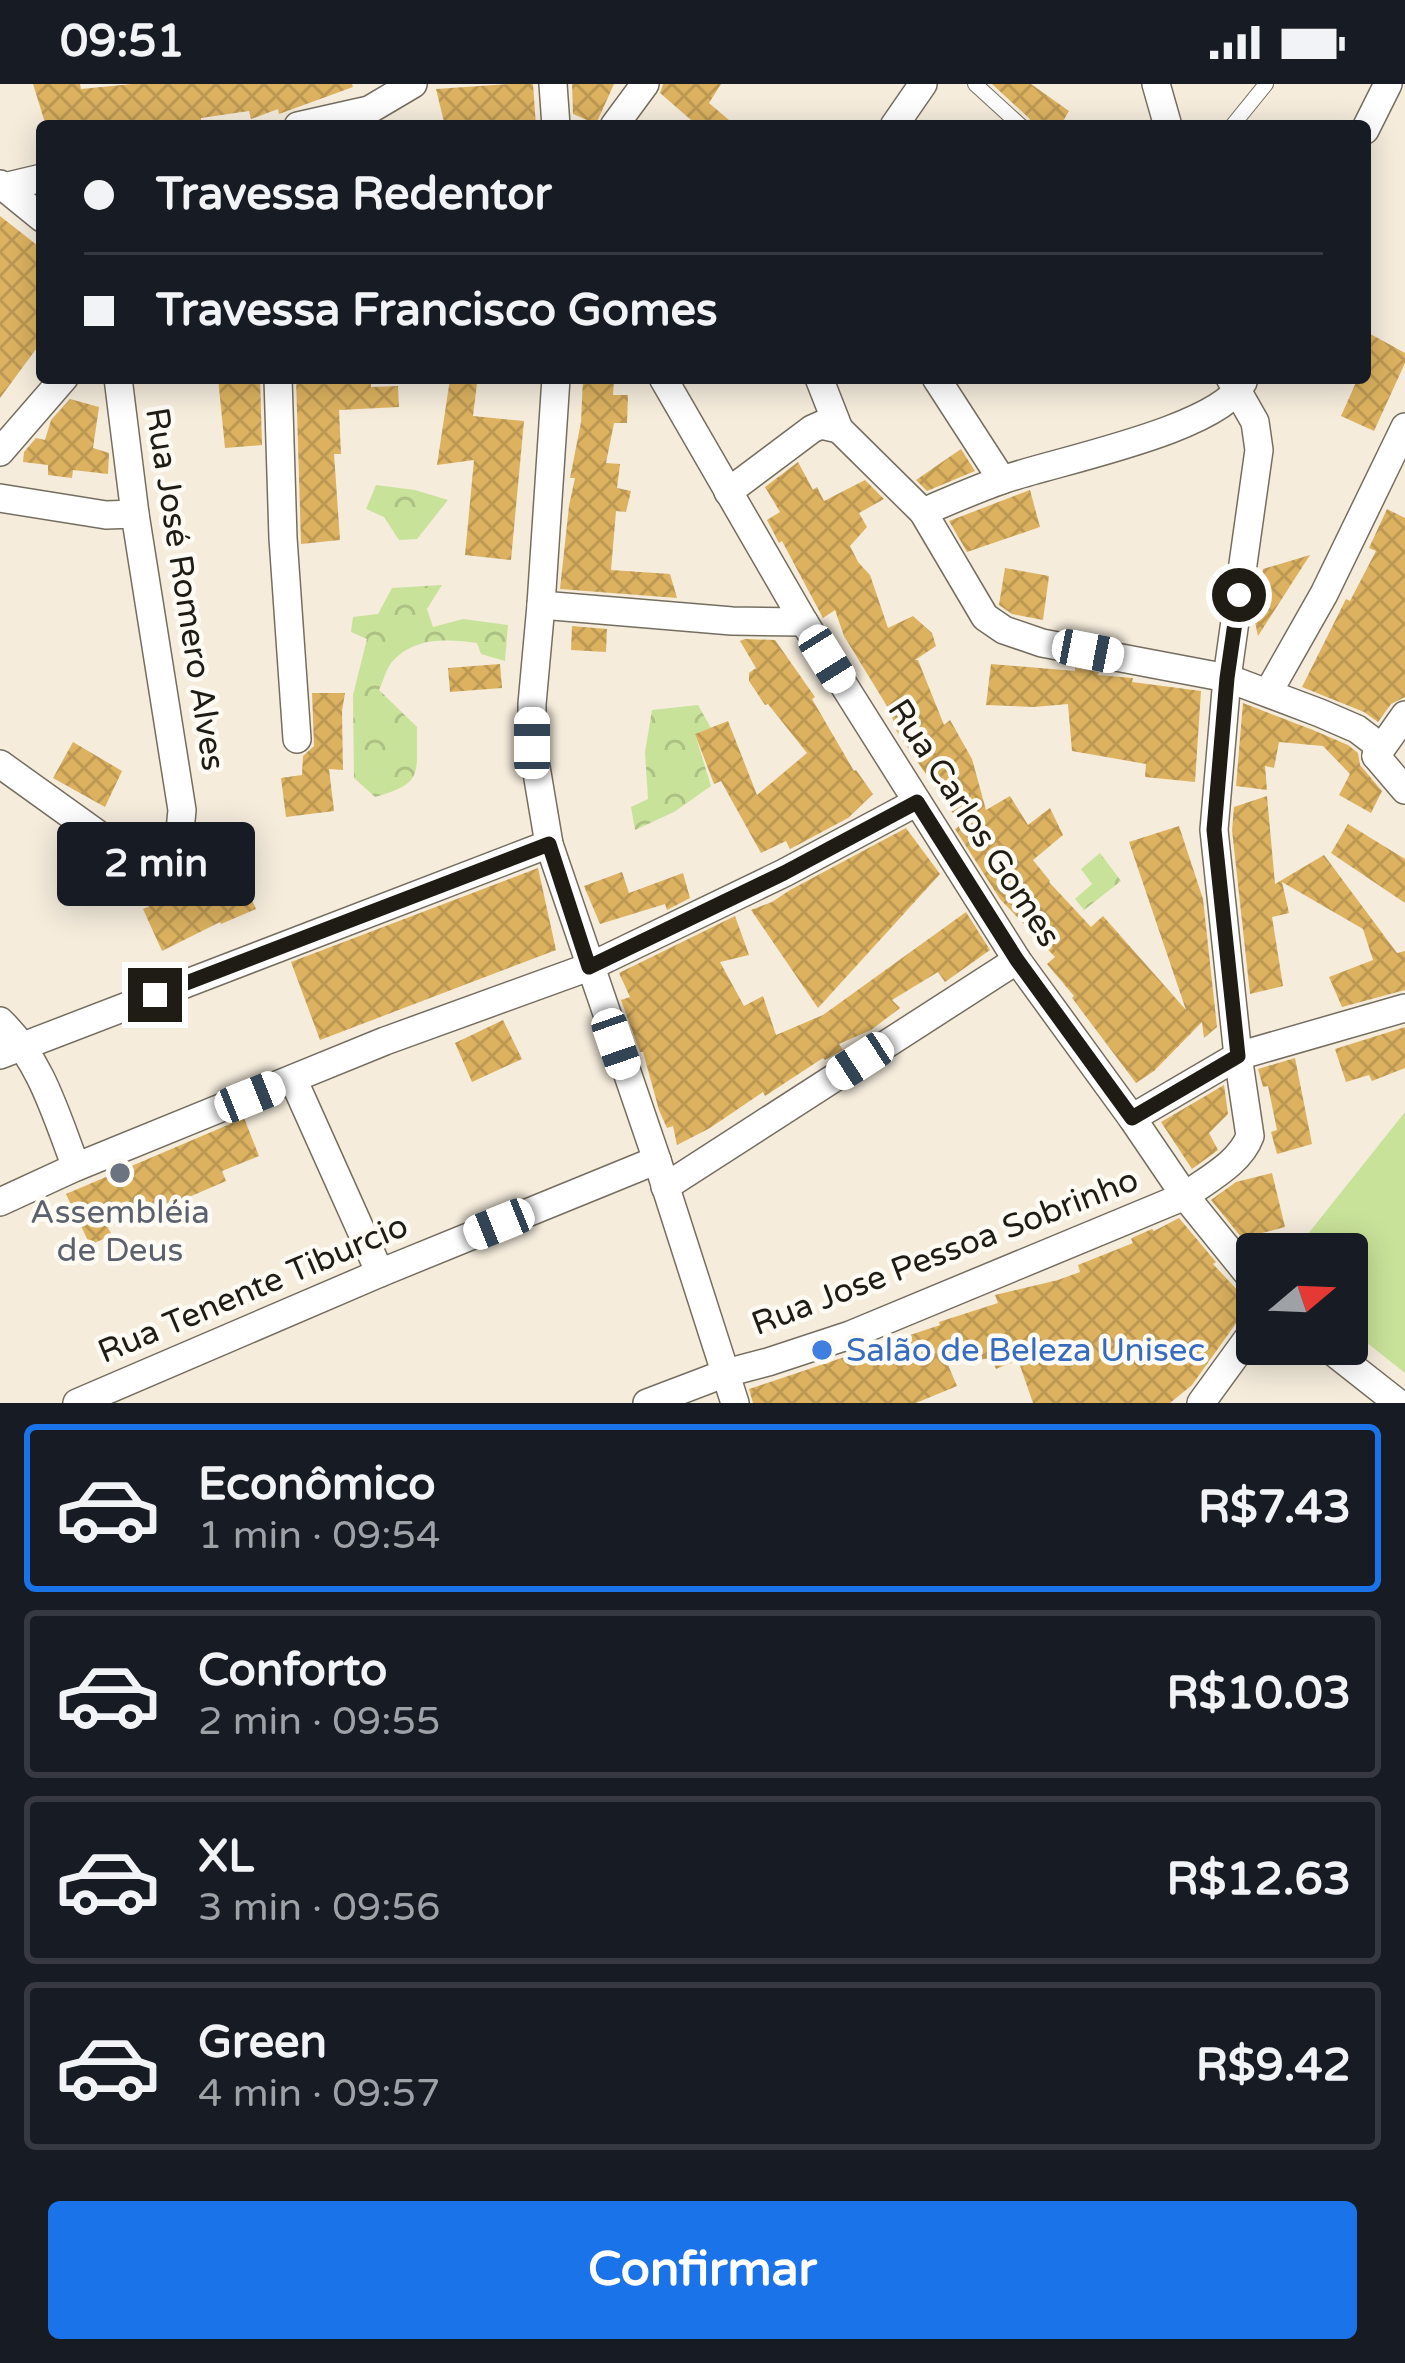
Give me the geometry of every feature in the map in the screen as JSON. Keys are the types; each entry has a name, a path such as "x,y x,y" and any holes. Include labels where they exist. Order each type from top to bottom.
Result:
{"street":[{"path":"325,120 369,110 413,84"},
{"path":"553,84 556,120"},
{"path":"618,120 645,84"},
{"path":"898,120 923,84"},
{"path":"1156,84 1166,120"},
{"path":"1370,120 1388,84"},
{"path":"2,186 36,179"},
{"path":"2,186 36,213"},
{"path":"2,444 58,384"},
{"name":"Rua José Romero Alves","path":"0,764 99,835 133,849 158,846 180,831 182,810 119,384"},
{"path":"278,384 297,740"},
{"path":"556,384 532,704 532,743 549,844 735,1403"},
{"name":"Rua Carlos Gomes","path":"666,384 804,622 1017,960 1185,1196 1236,1259"},
{"path":"821,384 839,429 923,512 985,617 1004,630 1042,643 1227,678 1269,691 1357,729 1378,745 1376,756"},
{"path":"940,384 1002,480"},
{"path":"923,512 1002,480 1196,420 1240,391 1258,434 1258,450 1227,678 1214,830 1238,1056"},
{"path":"728,492 812,429 820,425 839,429"},
{"path":"1269,691 1324,594 1405,427"},
{"path":"0,498 106,515 135,514"},
{"path":"542,605 731,621 804,622"},
{"path":"1376,756 1405,715"},
{"path":"1376,756 1405,790"},
{"path":"0,1202 385,1041 589,967 784,873 917,802"},
{"path":"12,1050 549,844"},
{"name":"Rua Tenente Tiburcio","path":"77,1403 380,1273 661,1173 1017,960"},
{"path":"1132,1118 1238,1056 1405,1008"},
{"path":"0,1021 12,1050 42,1079 76,1167"},
{"name":"Rua Jose Pessoa Sobrinho","path":"646,1403 850,1335 1185,1196 1237,1157 1250,1136 1238,1056"},
{"path":"293,1079 380,1273"},
{"path":"1201,1403 1236,1355"},
{"path":"1350,1365 1398,1403"}],"lane":[{"path":"975,84 1014,120"},
{"path":"1237,120 1266,84"}],"green space":[{"path":"376,485 448,500 417,539 399,540 384,517 366,509"},
{"path":"442,585 427,609 433,627 463,619 508,625 505,661 481,654 477,643 443,641 410,648 392,662 379,690 417,727 416,766 403,787 375,797 354,778 353,695 367,639 351,632 353,617 378,614 392,588"},
{"path":"698,705 711,728 695,734 711,786 674,812 635,830 631,807 648,799 645,752 652,710"},
{"path":"1100,853 1121,881 1084,910 1075,899 1092,884 1081,869"},
{"path":"1405,1112 1405,1373 1368,1344 1368,1233 1309,1233"}],"building":[{"path":"33,84 80,84 81,89 132,84 353,87 279,114 278,109 251,119 249,111 201,120 44,120"},
{"path":"533,84 536,120 444,120 436,89"},
{"path":"572,84 614,84 598,120 573,114"},
{"path":"663,84 721,84 709,103 729,120 691,120 660,93"},
{"path":"992,84 1031,84 1069,111 1064,120 1029,118"},
{"path":"0,216 36,244 36,349 0,398"},
{"path":"1371,334 1405,353 1405,363 1374,431 1341,416 1355,384 1371,384"},
{"path":"219,384 260,384 262,445 225,448"},
{"path":"296,384 398,386 399,407 339,410 341,454 334,454 340,540 301,544"},
{"path":"449,384 477,384 473,416 524,421 511,560 465,555 474,460 437,465"},
{"path":"583,384 614,384 613,395 628,395 627,423 614,423 606,463 620,464 617,488 631,491 626,512 616,511 611,570 670,574 677,598 560,589 575,478 570,478"},
{"path":"70,399 99,407 93,448 109,453 108,474 73,470 72,478 48,475 48,465 23,462 24,452 36,438 45,440 51,420"},
{"path":"961,449 975,471 927,491 916,480"},
{"path":"798,462 824,501 865,480 884,499 859,513 867,527 850,546 870,575 888,628 913,616 932,633 936,646 915,660 944,725 950,720 972,759 986,810 1010,796 1028,825 1050,808 1063,835 1033,860 1091,927 1103,916 1186,1010 1129,842 1179,826 1203,899 1217,1027 1204,1038 1202,1022 1136,1083 1047,964 1055,957 1000,899 955,829 961,825 897,732 890,711 844,636 835,610 823,618 782,541 779,543 767,520 780,512 765,487"},
{"path":"1030,490 1040,527 967,552 949,521"},
{"path":"1387,509 1405,518 1405,697 1391,704 1378,722 1302,687 1376,551 1369,548"},
{"path":"1310,555 1258,636 1254,617 1263,569"},
{"path":"1005,568 1049,576 1043,620 1012,614 999,605"},
{"path":"572,626 607,629 606,652 571,650"},
{"path":"775,640 815,697 854,771 873,794 848,818 790,849 786,841 761,853 721,781 714,784 695,734 728,721 757,795 807,753 749,681 749,673 756,668 740,641"},
{"path":"500,664 502,688 450,692 448,668"},
{"path":"991,664 1075,668 1201,691 1195,782 1145,777 1146,764 1072,751 1068,704 986,705"},
{"path":"312,693 345,693 343,770 329,769 334,811 286,817 281,778 302,775 303,756 314,746"},
{"path":"1243,703 1358,753 1360,765 1382,791 1371,813 1339,795 1350,774 1323,746 1279,742 1274,768 1265,766 1267,790 1236,786"},
{"path":"73,742 122,771 105,807 53,778"},
{"path":"1267,796 1275,884 1324,855 1397,953 1405,951 1405,990 1342,1007 1329,977 1373,960 1363,929 1282,882 1289,913 1272,917 1283,986 1250,994 1232,830 1234,807"},
{"path":"1348,824 1405,859 1405,903 1331,853"},
{"path":"906,828 940,874 818,1008 751,910"},
{"path":"538,868 556,950 320,1040 291,962"},
{"path":"622,872 629,893 683,873 690,898 667,910 665,904 600,924 584,886"},
{"path":"240,873 256,909 162,951 143,909"},
{"path":"966,912 990,950 945,982 938,972 892,1000 900,1008 871,1030 839,1044 843,1050 677,1145 673,1126 667,1128 659,1110 643,1052 621,1000 630,997 619,973 735,916 749,955 720,962 744,1006 763,996 776,1035 823,1015"},
{"path":"503,1020 522,1059 472,1082 455,1043"},
{"path":"1405,1027 1405,1068 1372,1081 1369,1075 1346,1082 1335,1049"},
{"path":"1295,1058 1312,1144 1277,1154 1268,1086 1263,1087 1258,1069"},
{"path":"1224,1085 1228,1114 1209,1133 1218,1150 1192,1169 1161,1122"},
{"path":"244,1118 259,1156 222,1171 226,1181 152,1213 149,1207 108,1228 112,1235 90,1245 66,1194"},
{"path":"1272,1173 1285,1227 1238,1233 1211,1200 1236,1182"},
{"path":"1179,1218 1236,1289 1236,1323 1192,1385 1170,1403 1033,1403 1018,1360 996,1369 991,1358 948,1365 957,1386 916,1403 753,1403 749,1389 998,1303 995,1295 1080,1272 1078,1265"}],"place":[{"name":"Assembléia de Deus","path":"120,1173"},
{"name":"Salão de Beleza Unisec","path":"822,1350"}],"route":[{"path":"155,995 549,844 589,967 784,873 917,802 1017,960 1132,1118 1238,1056 1214,830 1239,595"}]}
